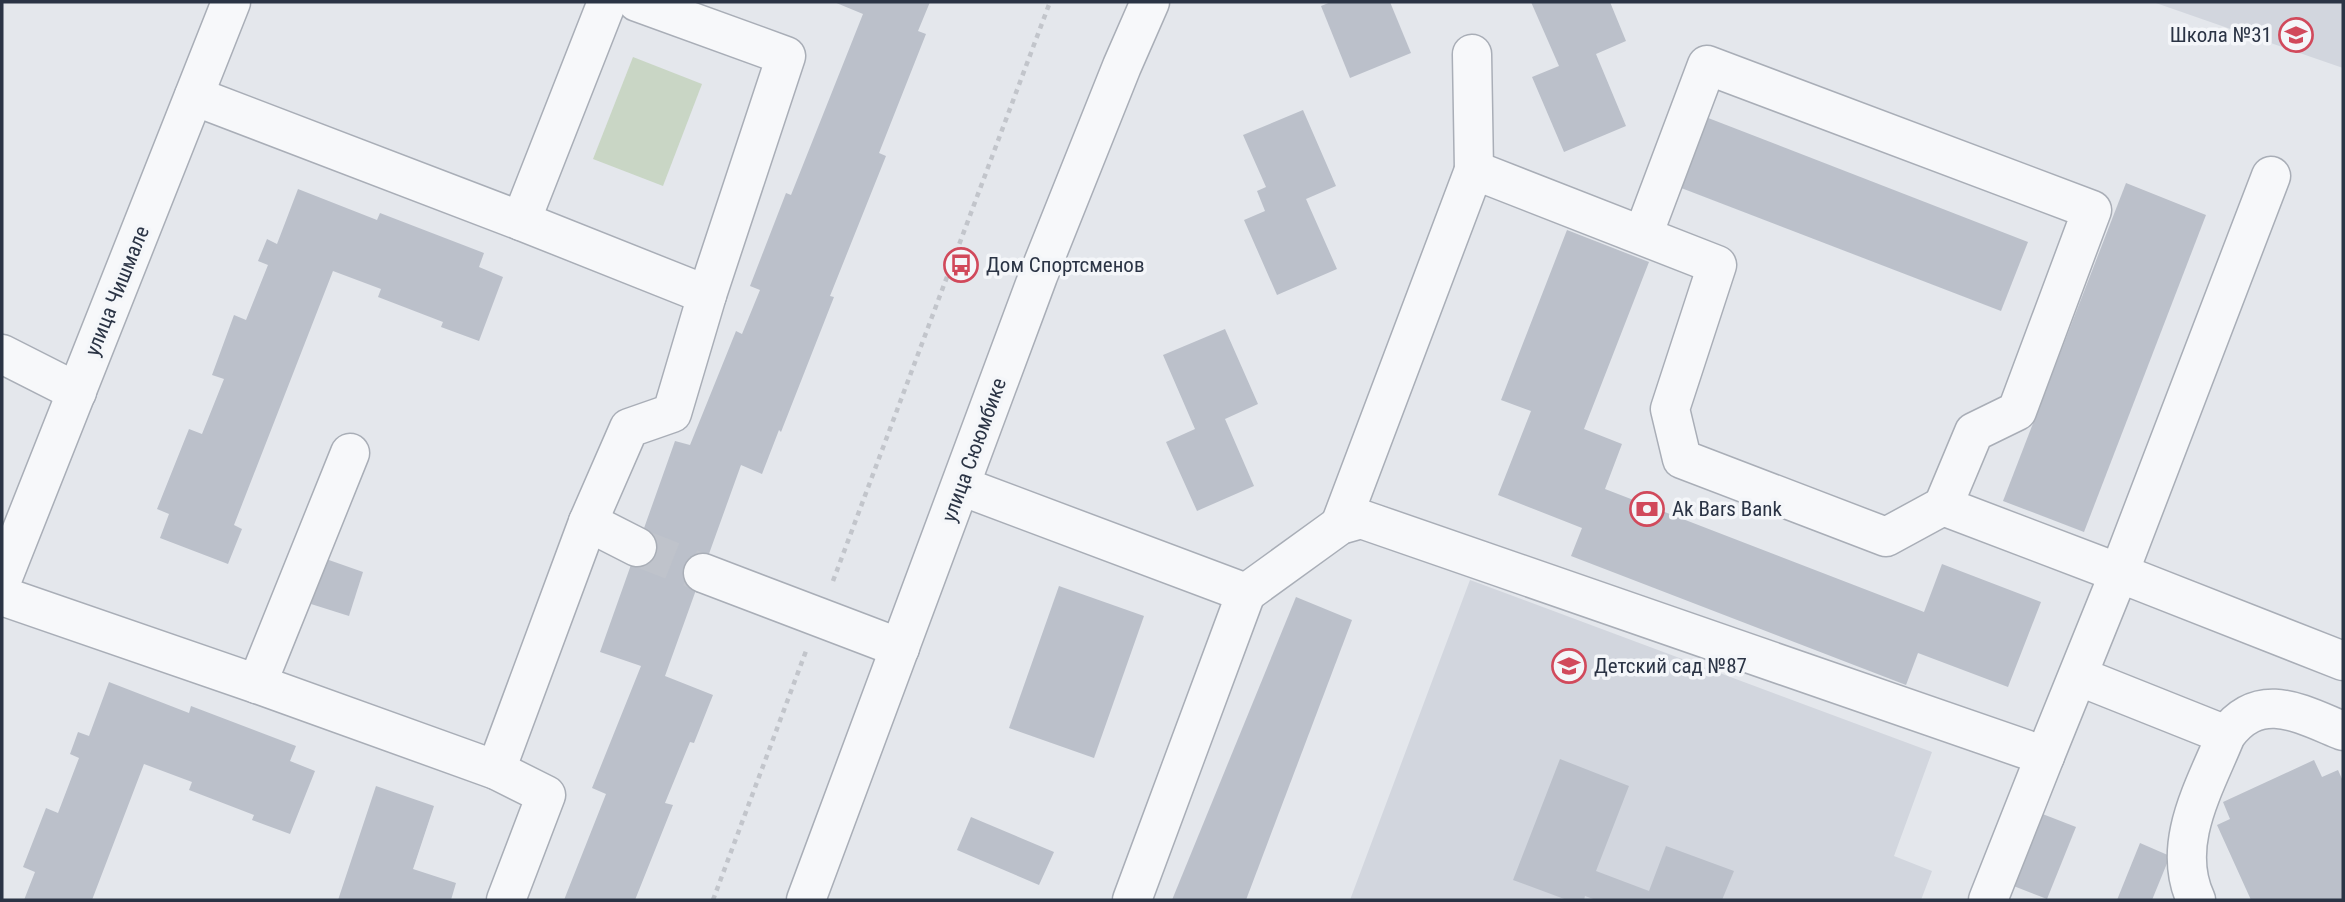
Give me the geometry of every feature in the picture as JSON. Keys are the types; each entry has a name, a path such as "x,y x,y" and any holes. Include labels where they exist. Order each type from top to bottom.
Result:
{"street":[{"name":"улица Чишмале","path":"2,580 231,2"},
{"path":"521,221 607,2"},
{"path":"496,770 588,522 629,428 672,413 707,295 786,56 684,10 637,2"},
{"name":"улица Сююмбике","path":"806,900 1038,276 1150,2"},
{"path":"1340,525 1474,170 1472,54"},
{"path":"1474,170 1717,265 1670,409 1682,459 1886,537 1943,506 1974,432 2017,411 2092,210 1707,65 1643,235"},
{"path":"194,96 707,295"},
{"path":"1988,900 2119,573 2271,176"},
{"path":"2,354 76,392"},
{"path":"257,684 350,453"},
{"path":"961,486 1246,593"},
{"path":"1943,506 2343,661"},
{"path":"1132,900 1246,593 1340,525 1361,519 2045,757"},
{"path":"588,522 637,547"},
{"path":"703,573 900,648"},
{"path":"2,596 496,770 546,795 506,900"},
{"path":"2078,676 2226,735"},
{"path":"2196,900 2186,862 2189,828 2226,735 2242,718 2266,708 2287,708 2343,731"}],"path":[{"path":"713,900 1050,2"}],"shaded area":[{"name":"Школа №31","path":"2153,2 2343,2 2343,68"},
{"name":"Детский сад №87","path":"1470,580 1932,752 1894,856 1932,871 1921,900 1350,900"}],"green space":[{"path":"633,57 702,84 663,186 593,159"}],"building":[{"path":"834,2 930,2 918,31 926,34 879,153 886,156 830,296 834,297 781,432 779,430 762,474 741,465 665,676 713,695 694,743 690,742 665,803 673,805 635,900 564,900 606,794 592,788 641,666 600,652 675,441 690,445 736,331 742,334 760,290 750,286 786,193 791,195 863,14"},
{"path":"1331,2 1390,2 1411,53 1350,78 1321,6"},
{"path":"1531,2 1610,2 1626,41 1596,54 1626,126 1564,152 1532,77 1559,66"},
{"path":"1303,110 1336,186 1306,199 1337,269 1277,295 1244,220 1265,211 1257,191 1266,187 1243,135"},
{"path":"1703,116 2028,242 2001,311 1676,186"},
{"path":"2126,183 2206,215 2084,532 2003,501"},
{"path":"298,189 377,220 380,213 484,253 479,267 503,277 479,341 441,327 443,322 378,297 381,289 333,271 234,525 242,529 228,564 160,538 169,514 157,509 189,429 202,434 224,379 212,375 234,315 246,320 268,265 258,261 267,239 277,244"},
{"path":"1567,230 1649,262 1584,429 1622,444 1605,489 1924,612 1942,564 2041,602 2008,687 1918,653 1906,685 1571,556 1582,528 1498,495 1531,411 1501,400"},
{"path":"1225,329 1258,404 1225,419 1254,486 1197,511 1166,442 1195,429 1163,355"},
{"path":"326,559 363,572 349,616 311,604"},
{"path":"1059,586 1144,616 1094,758 1009,728"},
{"path":"1296,597 1352,620 1246,900 1172,900"},
{"path":"109,682 189,713 191,706 296,746 290,761 315,771 290,834 252,820 254,815 189,790 192,782 144,764 92,900 24,900 35,872 23,867 46,808 58,813 79,758 70,754 78,732 89,736"},
{"path":"1560,759 1629,786 1596,871 1649,891 1666,846 1734,871 1722,900 1596,900 1585,896 1584,900 1567,900 1513,880"},
{"path":"2314,760 2322,777 2338,770 2343,781 2343,900 2251,900 2217,825 2230,819 2223,802"},
{"path":"376,786 434,806 413,869 456,883 451,900 338,900"},
{"path":"2040,813 2076,827 2047,899 2011,885"},
{"path":"971,817 1054,852 1039,885 957,850"},
{"path":"2140,843 2170,856 2152,900 2117,900"}],"tunnel":[{"path":"637,547 703,573"}],"place":[{"name":"Школа №31","path":"2296,35"},
{"name":"Дом Спортсменов","path":"961,265"},
{"name":"Ak Bars Bank","path":"1647,509"},
{"name":"Детский сад №87","path":"1569,666"}]}
